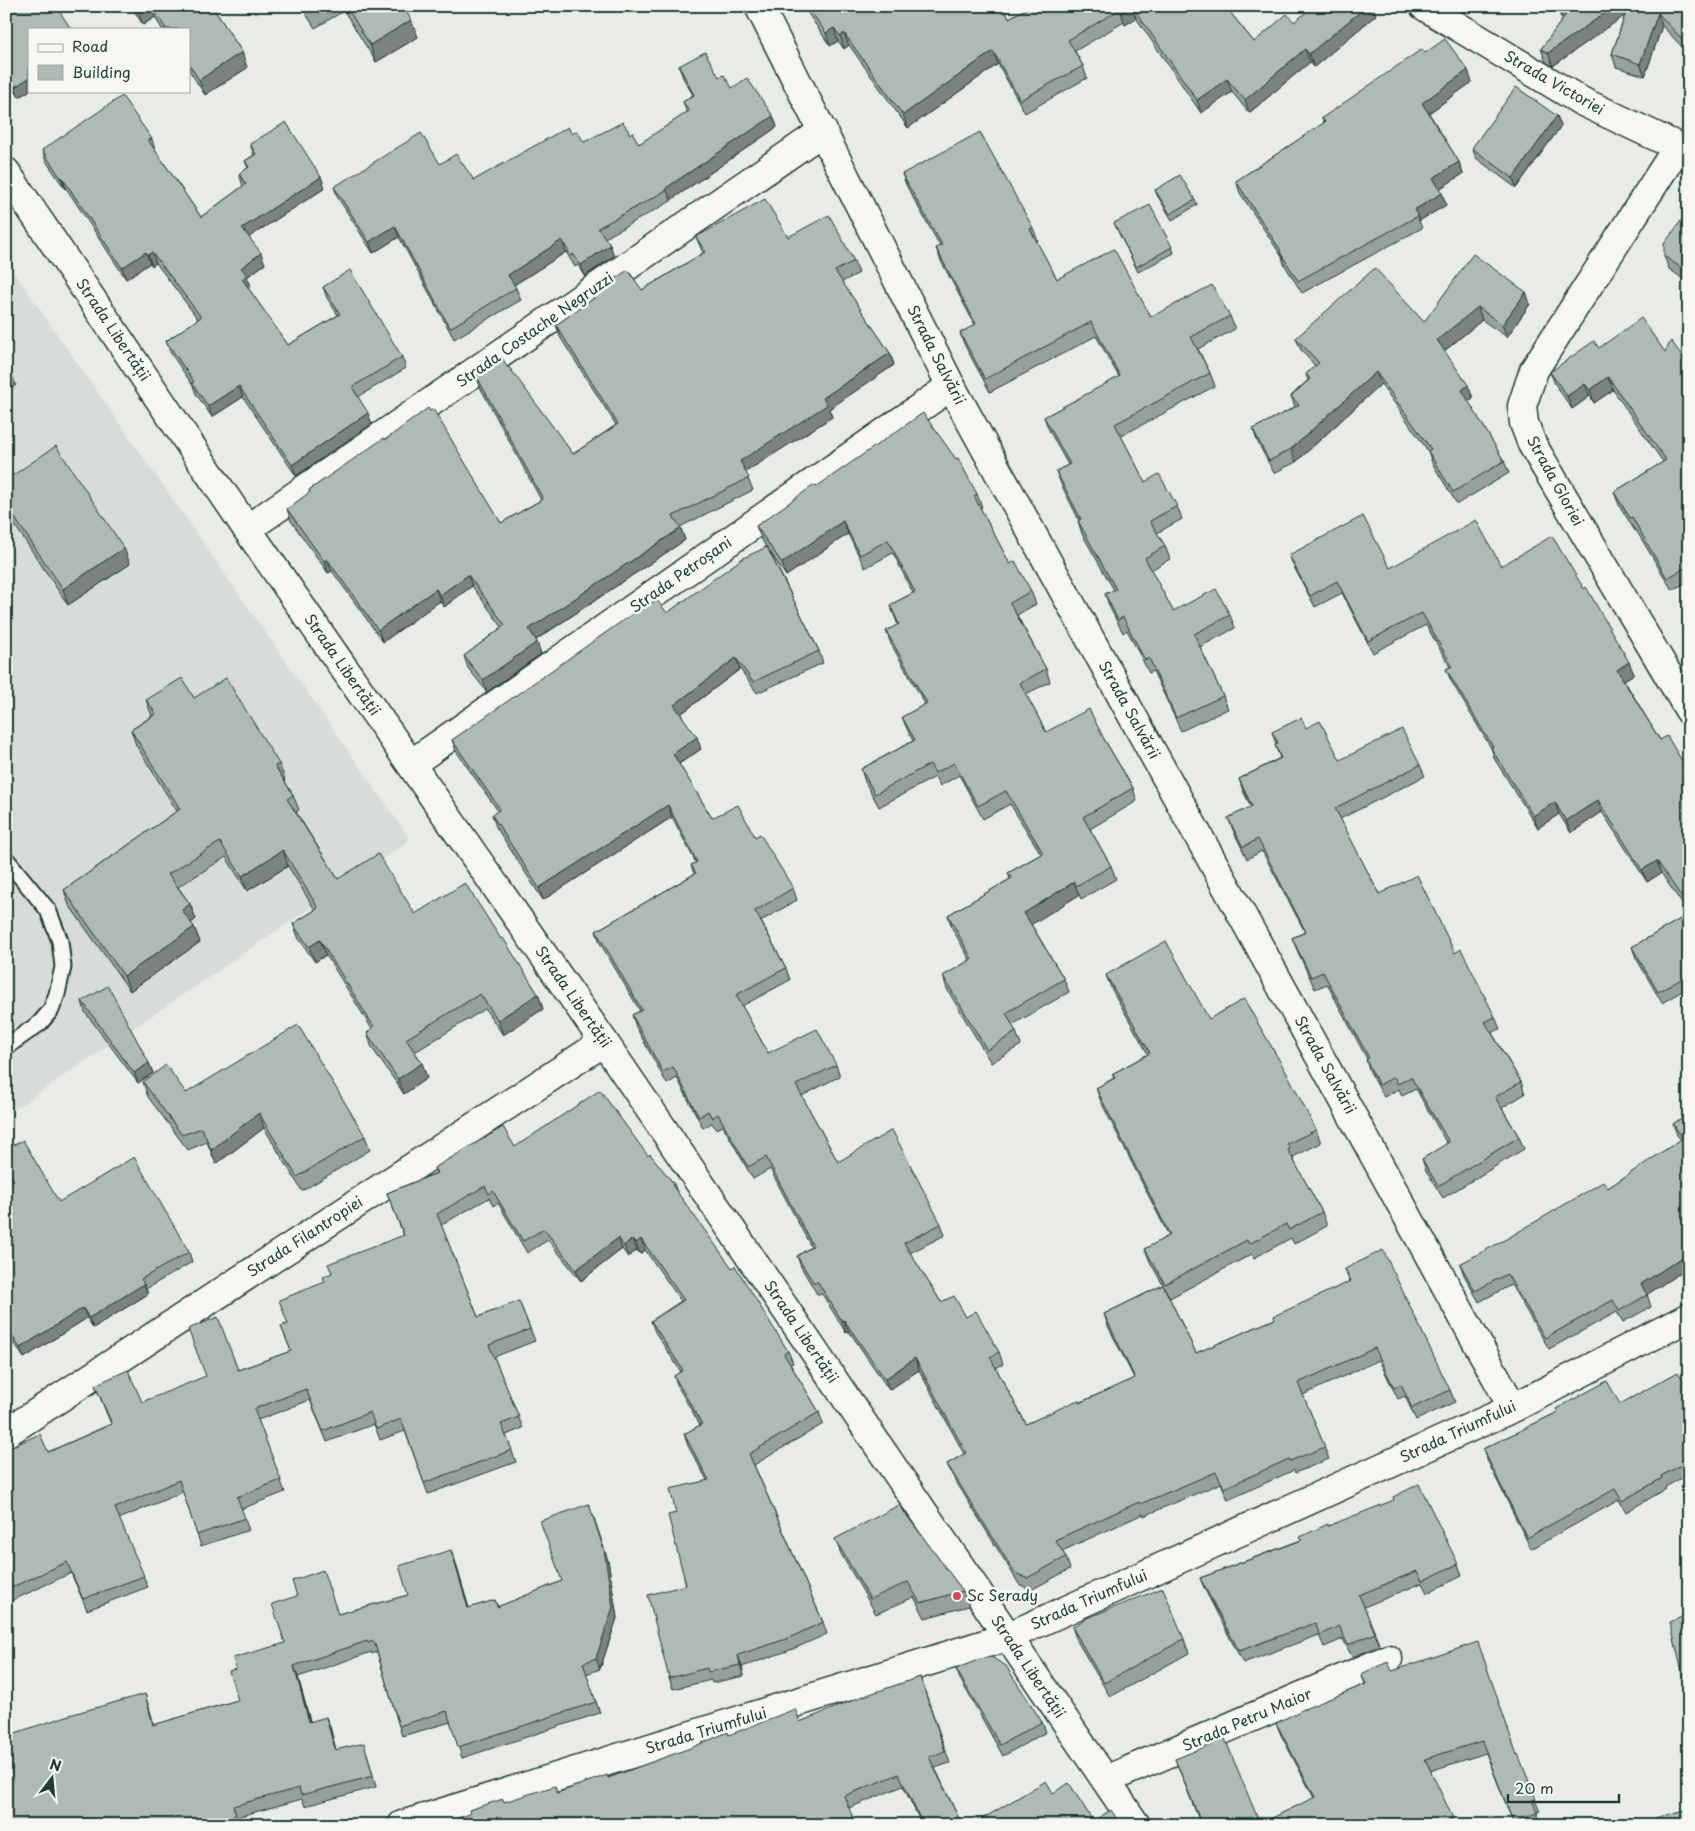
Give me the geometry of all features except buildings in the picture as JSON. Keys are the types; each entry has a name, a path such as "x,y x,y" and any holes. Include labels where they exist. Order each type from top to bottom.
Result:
{"street":[{"name":"Strada Salvării","path":"759,6 951,386 1513,1408"},
{"name":"Strada Victoriei","path":"1424,6 1581,100 1683,150"},
{"name":"Strada Costache Negruzzi","path":"247,529 823,130"},
{"name":"Strada Gloriei","path":"1683,150 1534,370 1522,406 1524,423 1532,444 1689,710"},
{"name":"Strada Libertății","path":"6,172 247,529 604,1042 1136,1825"},
{"name":"Strada Petroșani","path":"411,764 951,386"},
{"name":"Strada Filantropiei","path":"6,1433 604,1042"},
{"name":"Strada Triumfului","path":"402,1825 1007,1637 1513,1408 1689,1317"},
{"name":"Strada Petru Maior","path":"1106,1780 1388,1659"}],"lane":[{"path":"6,858 48,910 60,941 63,967 51,1010 40,1024 6,1047"}],"shaded area":[{"path":"6,261 408,836 408,840 6,1115"}],"place":[{"name":"Sc Serady","path":"957,1596"}]}
